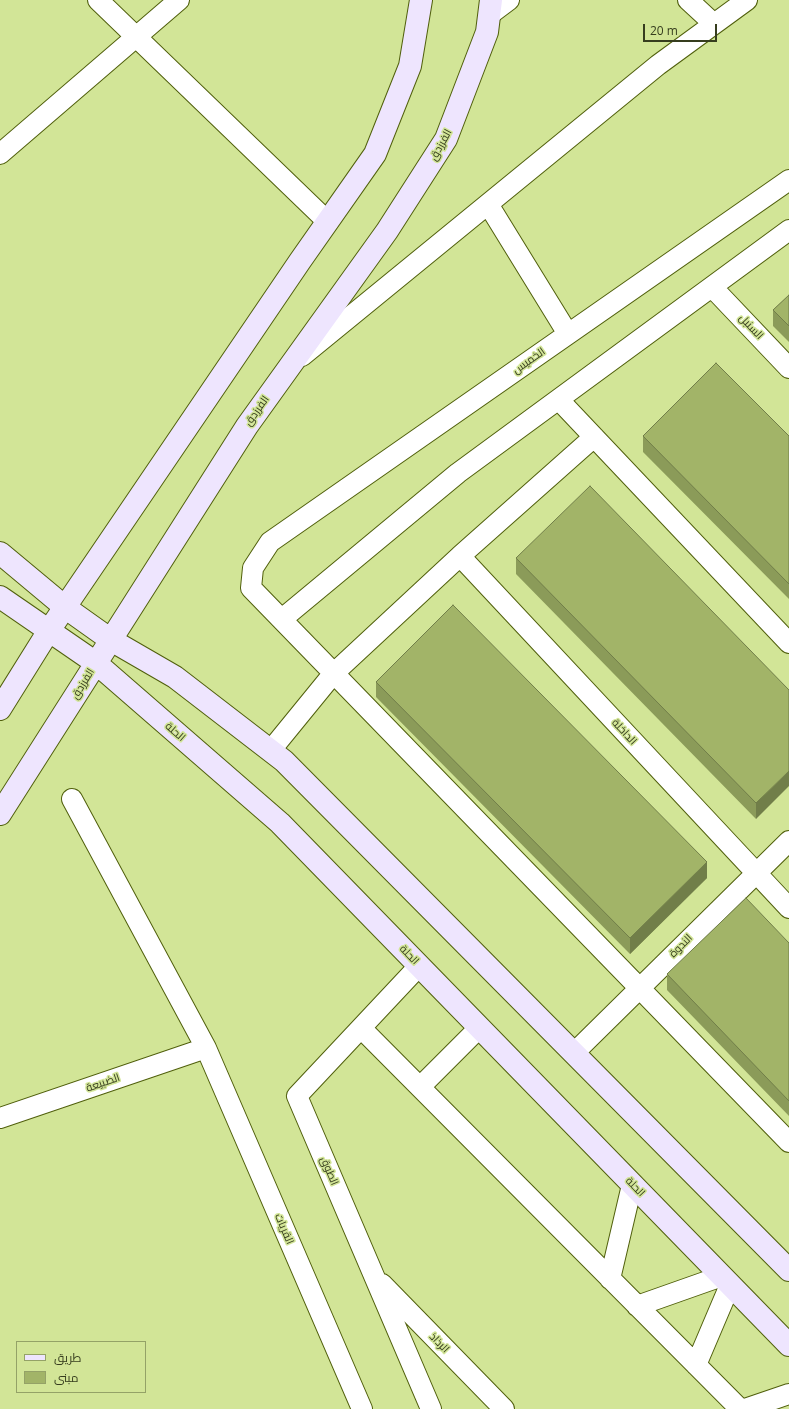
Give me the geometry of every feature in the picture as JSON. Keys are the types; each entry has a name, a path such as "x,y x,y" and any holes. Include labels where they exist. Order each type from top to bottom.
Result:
{"main road":[{"path":"0,709 48,632 66,608 328,222 376,154 410,66 420,0"},
{"name":"الفرزدق","path":"0,814 247,426 387,231 446,139 487,32 490,8"},
{"path":"0,553 66,608 111,640 175,677 284,761 789,1270"},
{"name":"الحلة","path":"0,597 48,632 96,663 280,823 789,1345"}],"street":[{"path":"98,0 328,222"},
{"path":"0,154 179,0"},
{"path":"490,8 509,0"},
{"path":"688,0 714,24"},
{"path":"290,366 658,65 747,0"},
{"name":"الخميس","path":"282,619 252,588 253,568 270,542 789,180"},
{"path":"488,204 568,334"},
{"path":"789,230 458,473 282,619 333,674 789,1142"},
{"name":"السنبل","path":"712,287 789,368"},
{"path":"559,400 789,643"},
{"path":"271,750 333,674 460,556 594,437"},
{"name":"الداخلة","path":"460,556 789,908"},
{"name":"القريات","path":"72,799 206,1048 362,1409"},
{"name":"الندوة","path":"574,1053 638,988 789,841"},
{"name":"الطوق","path":"419,966 297,1096 431,1409"},
{"path":"361,1028 740,1409"},
{"path":"420,1087 479,1028"},
{"name":"الضبيعة","path":"0,1118 206,1048"},
{"path":"610,1279 632,1185"},
{"name":"الرذاذ","path":"375,1277 504,1409"},
{"path":"637,1306 726,1280"},
{"path":"696,1365 726,1280"},
{"path":"745,1409 789,1394"}],"building":[{"path":"789,295 789,326 773,310"},
{"path":"716,363 789,436 789,584 643,436"},
{"path":"590,486 789,690 789,771 756,803 516,558"},
{"path":"453,605 707,862 630,938 376,682"},
{"path":"746,898 789,943 789,1101 667,974"}]}
